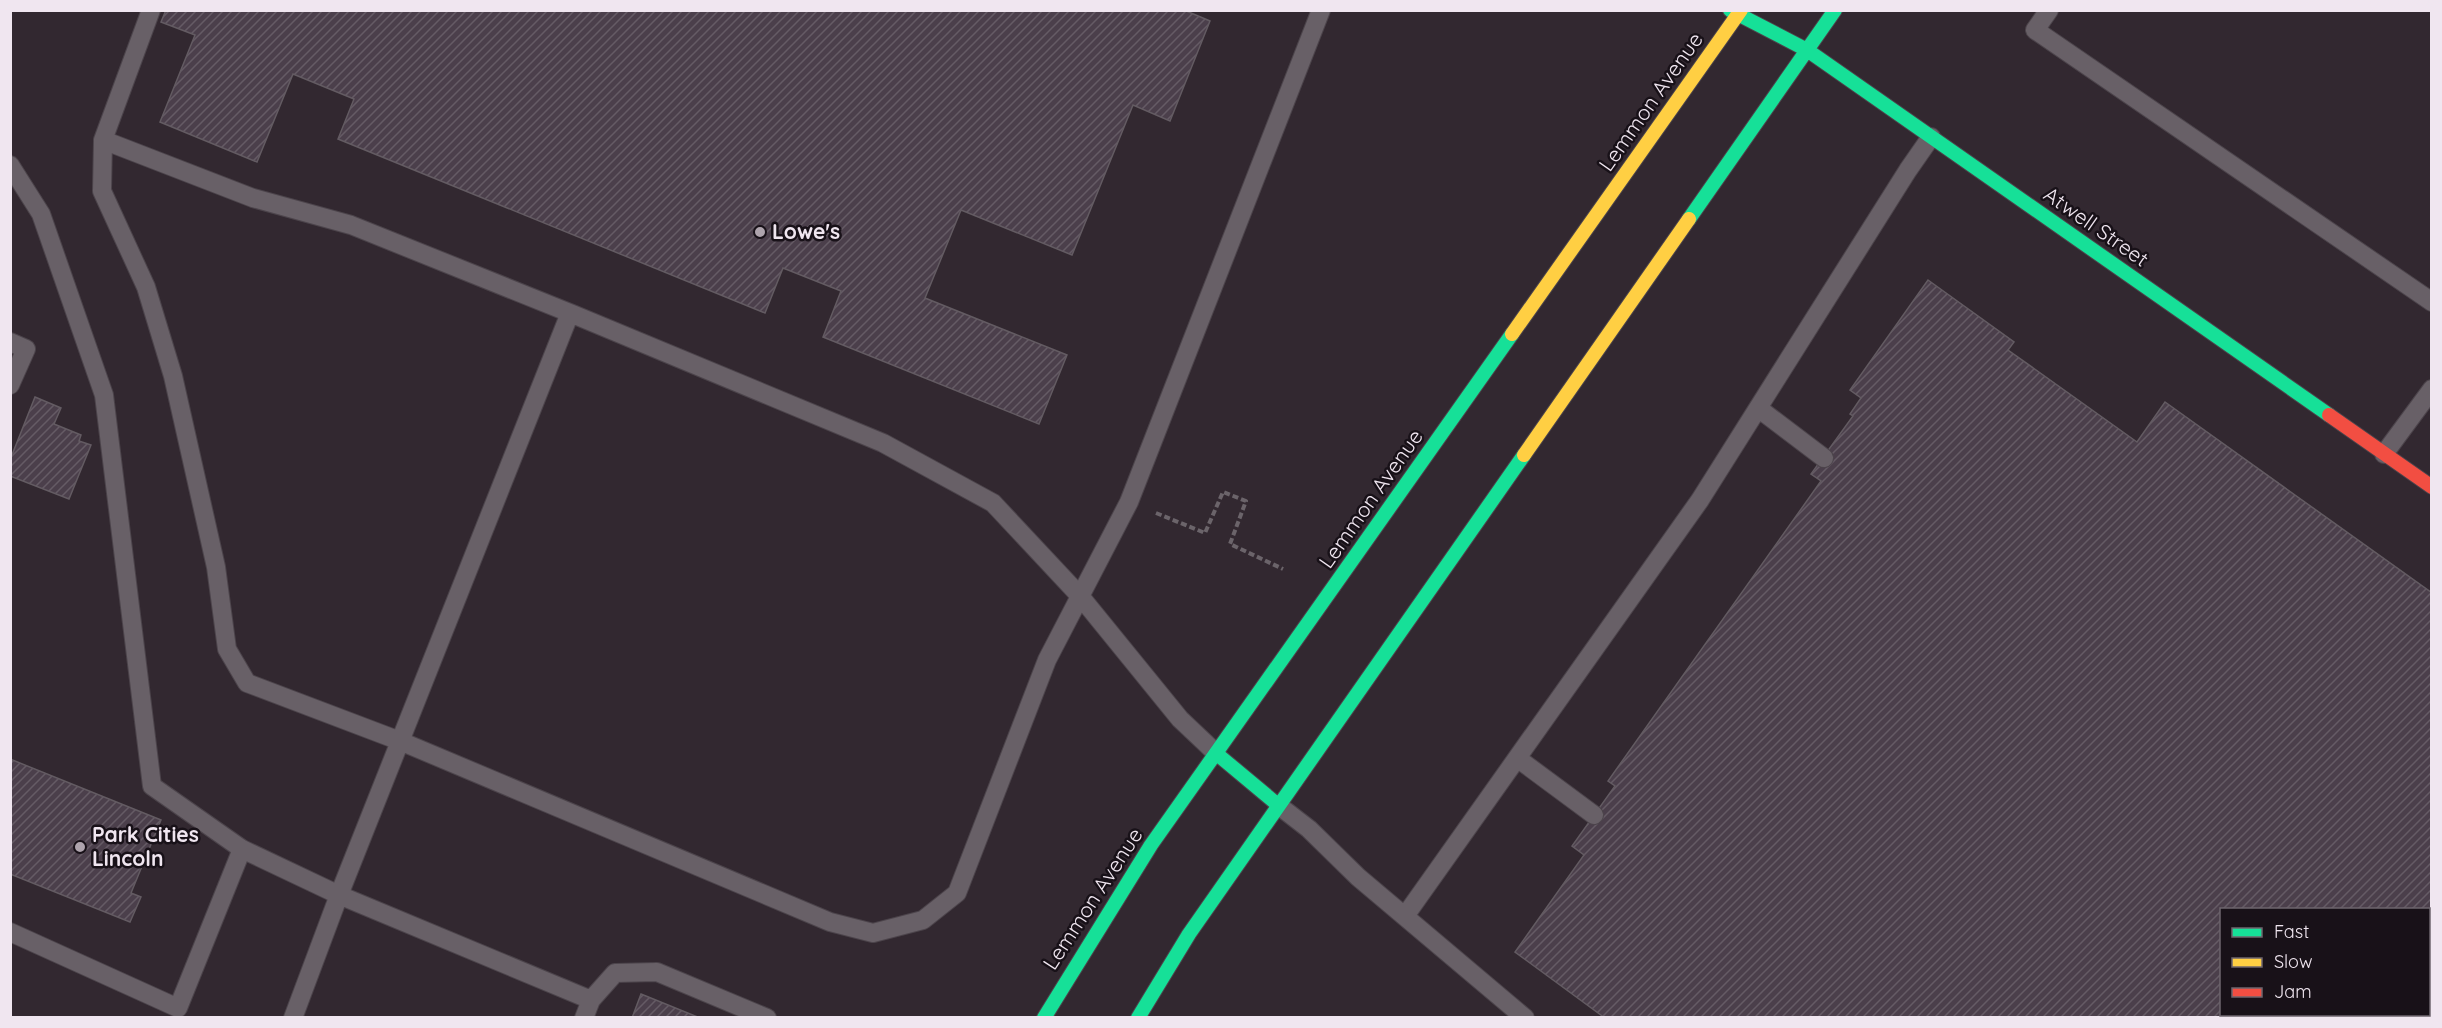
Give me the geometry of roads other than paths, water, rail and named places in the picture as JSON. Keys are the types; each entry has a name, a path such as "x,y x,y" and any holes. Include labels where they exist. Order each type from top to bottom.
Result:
{"main road":[{"path":"1138,1017 1189,934 1278,805 1834,10"},
{"name":"Atwell Street","path":"1736,12 1807,50 2432,487"},
{"name":"Lemmon Avenue","path":"1044,1017 1151,845 1736,12"},
{"path":"1217,754 1278,805"}],"lane":[{"path":"151,10 103,140 102,191 146,287 173,376 216,567 227,649 247,683 400,741 830,922 873,933 923,920 957,893 1047,660 1129,502 1321,10"},
{"path":"2049,10 2035,30 2432,302"},
{"path":"1405,916 1700,500 1902,179 1931,137"},
{"path":"103,140 253,198 351,225 883,442 993,503 1080,596 1180,719 1217,754"},
{"path":"10,165 40,214 105,395 152,786 242,849 339,895 591,1000"},
{"path":"292,1017 570,313"},
{"path":"10,342 26,349 10,385"},
{"path":"2384,454 2432,389"},
{"path":"1758,408 1824,458"},
{"path":"1517,758 1594,815"},
{"path":"1278,805 1309,829 1358,877 1525,1017"},
{"path":"10,932 177,1013 242,849"},
{"path":"584,1017 591,1000 615,973 657,972 767,1017"}],"place":[{"name":"Lowe's","path":"760,232"},
{"name":"Park Cities Lincoln","path":"80,847"}]}
